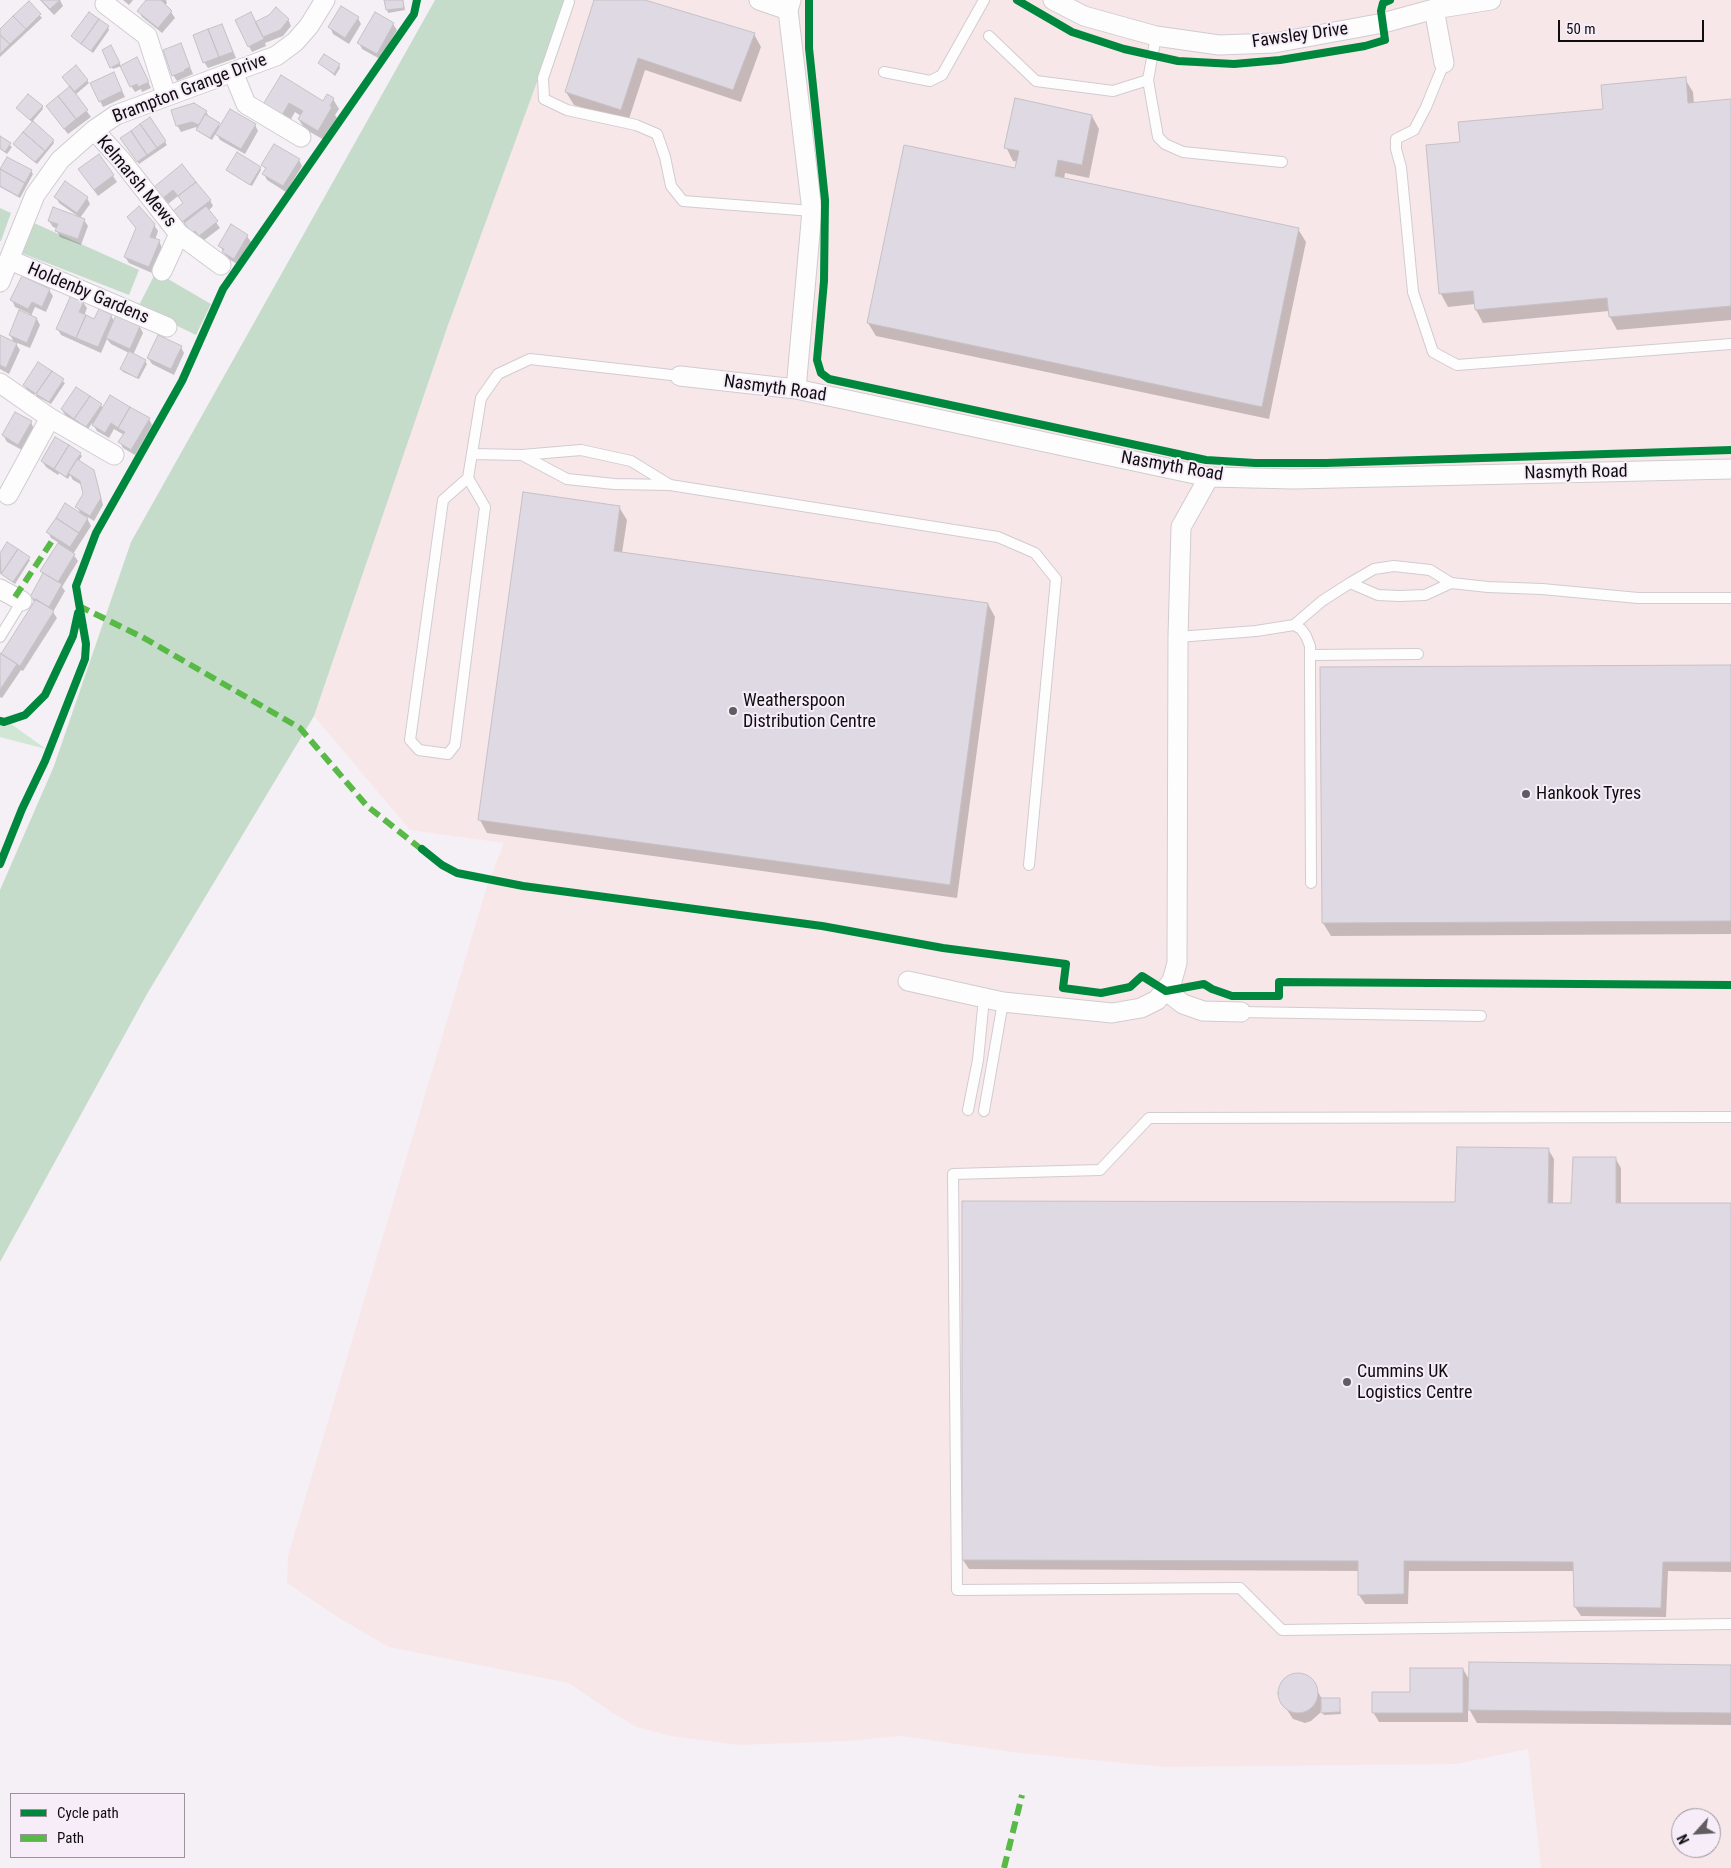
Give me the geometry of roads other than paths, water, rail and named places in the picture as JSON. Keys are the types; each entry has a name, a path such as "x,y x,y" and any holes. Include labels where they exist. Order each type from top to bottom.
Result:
{"street":[{"name":"Brampton Grange Drive","path":"0,282 35,195 60,160 94,130 116,115 276,56 295,42 309,26 326,0"},
{"path":"759,0 790,5 812,211 796,389"},
{"name":"Fawsley Drive","path":"1053,0 1084,16 1156,36 1219,45 1274,43 1383,22 1434,9 1491,0"},
{"path":"105,4 148,36 166,95"},
{"path":"1434,9 1444,63"},
{"path":"233,72 246,104 301,138"},
{"name":"Kelmarsh Mews","path":"94,130 122,160 179,234 221,265"},
{"name":"Kelmarsh Mews","path":"162,271 179,234"},
{"name":"Holdenby Gardens","path":"10,260 167,327"},
{"name":"Nasmyth Road","path":"680,376 796,389 1209,477 1294,479 1731,469"},
{"path":"0,383 50,418 114,454"},
{"path":"8,494 50,418"},
{"path":"908,981 1003,1002 1112,1013 1141,1008 1157,1000 1166,992 1172,982 1177,963 1178,637 1181,527 1209,477"},
{"path":"0,589 22,601"},
{"path":"1166,992 1183,1004 1203,1011 1241,1012"}],"lane":[{"path":"884,72 930,81 942,75 984,0"},
{"path":"569,2 543,78 544,99 567,110 636,125 656,134 671,186 683,201 812,211"},
{"path":"989,36 1036,81 1113,91 1148,80"},
{"path":"1156,36 1148,80 1158,137 1165,144 1183,152 1282,162"},
{"path":"1444,63 1426,107 1414,130 1396,138 1396,150 1401,168 1413,292 1433,352 1457,365 1731,344"},
{"path":"468,478 485,507 455,745 448,754 419,750 410,740 443,500 468,478 481,398 498,374 530,359 680,376"},
{"path":"472,454 522,455 581,450 631,460 670,485"},
{"path":"522,455 567,478 614,484 670,485 998,537 1035,553 1056,579 1029,865"},
{"path":"1178,637 1256,631 1294,625 1322,601 1350,583 1374,569 1394,566 1430,570 1451,583 1638,598 1731,598"},
{"path":"1350,583 1378,595 1399,596 1425,595 1451,583"},
{"path":"0,637 22,601"},
{"path":"1294,625 1301,629 1310,646 1311,883"},
{"path":"1310,655 1418,654"},
{"path":"968,1110 978,1060 984,998"},
{"path":"984,1111 1003,1002"},
{"path":"1241,1012 1481,1016"},
{"path":"1731,1117 1149,1118 1100,1170 953,1174 957,1590 1240,1588 1282,1630 1731,1624"}],"place":[{"name":"Weatherspoon Distribution Centre","path":"733,711"},
{"name":"Hankook Tyres","path":"1526,794"},
{"name":"Cummins UK Logistics Centre","path":"1347,1382"}]}
